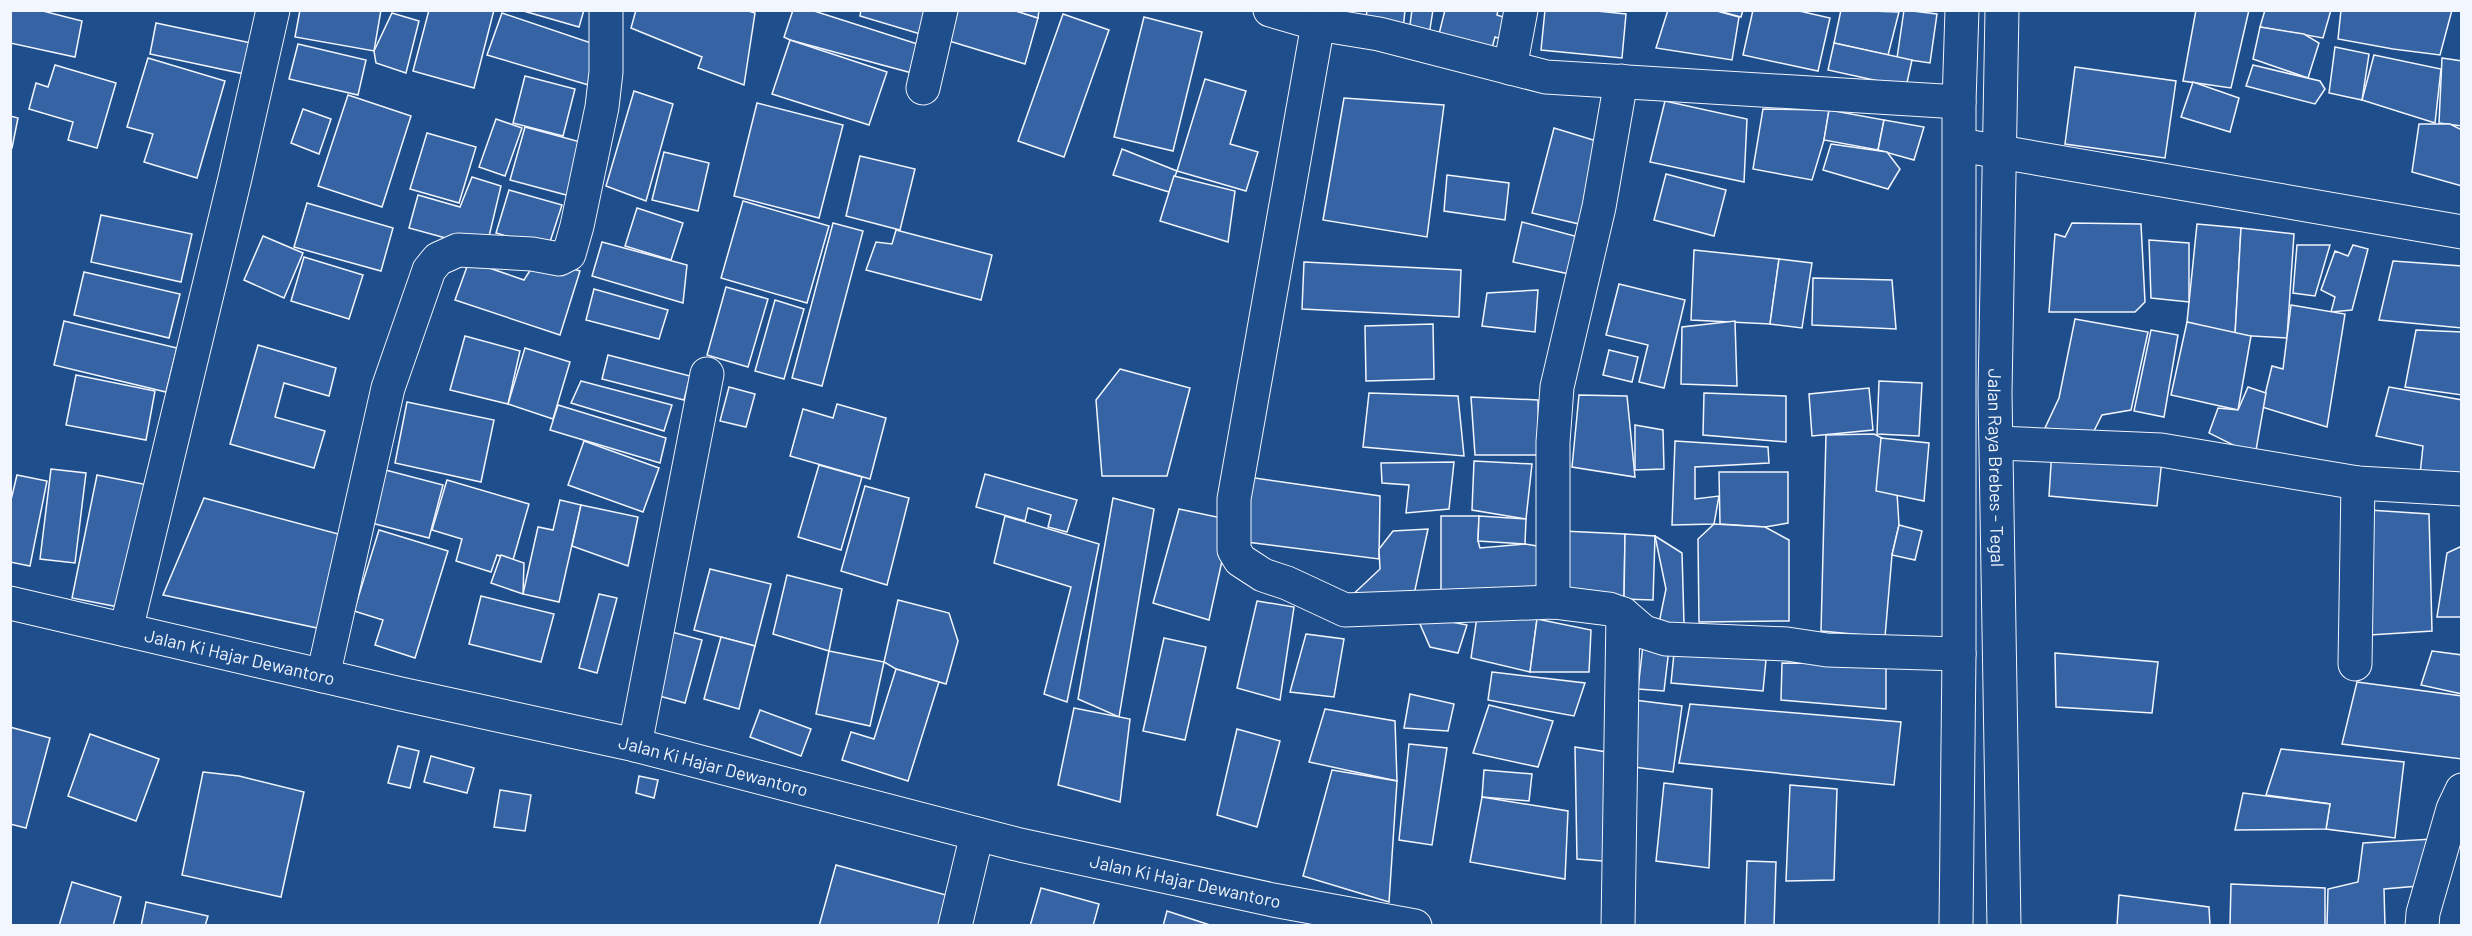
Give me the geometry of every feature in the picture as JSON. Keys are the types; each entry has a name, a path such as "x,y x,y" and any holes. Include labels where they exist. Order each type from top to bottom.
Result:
{"main road":[{"path":"126,630 236,178 273,10"},
{"path":"323,676 388,388 429,270 438,259 458,250 532,254 559,259 569,254 602,107 606,72 606,10"},
{"path":"923,88 941,10"},
{"path":"1510,68 1521,10"},
{"name":"Jalan Raya Brebes - Tegal","path":"1956,926 1959,654 1959,102 1962,10"},
{"name":"Jalan Raya Brebes - Tegal","path":"2002,10 1995,393 1998,443 2004,926"},
{"path":"1959,102 1546,77 1379,34 1292,15 1234,500 1234,550 1240,560 1263,575 1287,583 1346,610 1553,602 1609,609 1623,614 1644,632 1666,639 1787,644 1827,650 1959,654"},
{"path":"1553,602 1553,442 1557,387 1599,207 1621,81"},
{"path":"1960,145 2001,150 2462,232"},
{"path":"635,745 707,374"},
{"path":"1998,443 2161,450 2358,483 2462,489"},
{"path":"2355,664 2358,483"},
{"name":"Jalan Ki Hajar Dewantoro","path":"10,603 323,676 635,745 977,834 1273,900 1415,926"},
{"path":"1618,926 1623,614"},
{"path":"2422,926 2422,913 2453,809 2462,790"},
{"path":"955,926 977,834"}],"building":[{"path":"10,10 39,10 82,21 75,57 10,43"},
{"path":"300,10 381,10 374,51 295,37"},
{"path":"429,10 494,10 474,88 413,71"},
{"path":"520,10 584,10 579,27"},
{"path":"636,10 745,10 755,13 744,85 698,68 702,57 631,28"},
{"path":"793,10 811,10 930,48 923,76 784,37"},
{"path":"861,10 935,10 927,36 860,16"},
{"path":"958,10 1013,10 1038,18 1025,64 949,41"},
{"path":"1013,10 1039,10 1038,18"},
{"path":"1367,10 1405,10 1403,30 1365,26"},
{"path":"1412,10 1433,10 1429,35 1409,32"},
{"path":"1445,10 1498,10 1497,15 1509,19 1504,40 1495,37 1492,48 1439,34"},
{"path":"1545,10 1587,10 1626,14 1622,58 1541,50"},
{"path":"1668,10 1713,10 1739,17 1732,60 1656,48"},
{"path":"1715,10 1743,10 1741,17"},
{"path":"1753,10 1795,10 1830,18 1818,71 1743,55"},
{"path":"1841,10 1899,12 1888,55 1834,43"},
{"path":"1904,10 1937,14 1930,63 1897,58"},
{"path":"2196,10 2249,10 2231,88 2183,81"},
{"path":"2265,10 2331,10 2323,38 2260,27"},
{"path":"2341,10 2452,10 2440,55 2338,39"},
{"path":"392,13 419,21 406,73 376,63 374,51"},
{"path":"502,13 600,46 592,86 487,55"},
{"path":"1063,14 1109,30 1064,157 1018,141"},
{"path":"1144,17 1202,32 1173,151 1114,137"},
{"path":"156,23 256,44 249,75 150,54"},
{"path":"2260,27 2304,34 2319,43 2308,78 2253,59"},
{"path":"790,40 887,72 869,125 772,94"},
{"path":"1834,43 1912,60 1906,87 1828,70"},
{"path":"298,44 366,60 358,95 289,79"},
{"path":"2335,47 2369,54 2362,100 2329,93"},
{"path":"2374,55 2441,69 2435,123 2362,100"},
{"path":"148,58 225,81 197,178 144,162 153,134 127,127"},
{"path":"2442,58 2462,61 2462,126 2439,123"},
{"path":"55,65 116,83 97,148 68,140 73,122 29,109 36,83 48,87"},
{"path":"2253,65 2320,81 2325,89 2315,104 2246,86"},
{"path":"2075,67 2176,81 2165,158 2065,144"},
{"path":"525,76 575,89 563,136 513,123"},
{"path":"1205,79 1246,91 1230,144 1258,152 1246,191 1177,171"},
{"path":"2193,82 2239,98 2230,132 2181,117"},
{"path":"634,91 673,104 646,201 606,186"},
{"path":"348,95 411,116 382,207 318,186"},
{"path":"1344,98 1444,105 1427,237 1323,220"},
{"path":"1665,101 1747,119 1744,182 1650,162"},
{"path":"757,103 843,125 819,218 734,196"},
{"path":"303,109 331,119 319,154 291,143"},
{"path":"1763,109 1829,110 1824,140 1812,180 1753,169"},
{"path":"1829,110 1884,120 1878,150 1824,140"},
{"path":"10,116 18,118 12,148 10,148"},
{"path":"496,119 522,128 505,176 479,167"},
{"path":"1884,120 1924,127 1914,160 1878,150"},
{"path":"2419,124 2450,124 2462,130 2462,186 2412,172"},
{"path":"525,127 584,143 570,196 510,180"},
{"path":"1554,128 1603,143 1579,224 1532,213"},
{"path":"427,133 476,147 459,203 410,189"},
{"path":"1831,144 1887,152 1900,169 1888,189 1823,170"},
{"path":"1122,149 1177,171 1169,192 1113,175"},
{"path":"664,152 709,163 698,211 652,200"},
{"path":"860,156 915,169 900,230 846,216"},
{"path":"1666,174 1726,190 1714,236 1654,220"},
{"path":"1447,175 1509,183 1505,220 1444,211"},
{"path":"1174,176 1235,191 1228,242 1160,221"},
{"path":"472,177 501,186 486,249 409,228 418,195 460,207"},
{"path":"509,190 562,205 548,248 496,233"},
{"path":"743,201 829,226 807,303 721,278"},
{"path":"307,203 393,228 381,271 294,247"},
{"path":"637,208 683,223 671,260 625,246"},
{"path":"101,215 192,234 181,282 91,262"},
{"path":"1522,222 1582,238 1574,275 1513,262"},
{"path":"833,223 863,231 822,386 792,378"},
{"path":"2072,223 2141,224 2145,302 2135,312 2049,312 2055,234 2065,237"},
{"path":"2197,224 2241,228 2235,335 2187,322"},
{"path":"2241,228 2294,234 2287,338 2235,335"},
{"path":"896,230 992,255 981,300 866,270 876,242 892,244"},
{"path":"263,236 303,253 284,298 244,280"},
{"path":"2149,240 2189,243 2189,302 2151,298"},
{"path":"602,242 687,265 683,303 592,276"},
{"path":"2297,245 2330,245 2315,296 2293,293"},
{"path":"2353,245 2368,249 2352,310 2331,312 2335,297 2321,290 2335,251 2348,256"},
{"path":"1694,250 1779,259 1770,324 1691,320"},
{"path":"304,257 363,275 349,319 291,301"},
{"path":"538,258 580,271 560,335 455,300 469,261 524,280"},
{"path":"1779,259 1812,263 1802,328 1770,324"},
{"path":"2393,261 2462,266 2462,328 2379,320"},
{"path":"1304,262 1461,270 1459,317 1302,309"},
{"path":"84,272 180,294 169,338 74,315"},
{"path":"1813,278 1892,280 1896,329 1812,325"},
{"path":"1619,284 1685,300 1664,388 1639,382 1648,345 1606,335"},
{"path":"726,287 768,299 748,367 707,355"},
{"path":"594,289 668,310 659,339 586,320"},
{"path":"1538,290 1535,332 1482,326 1487,293"},
{"path":"775,300 804,309 784,379 755,371"},
{"path":"2291,305 2345,314 2327,427 2262,407 2272,366 2283,369"},
{"path":"2075,319 2148,332 2131,410 2102,415 2092,435 2045,428 2059,398"},
{"path":"64,321 177,348 166,392 54,365"},
{"path":"1735,321 1737,386 1681,384 1682,327"},
{"path":"2187,322 2251,336 2238,410 2171,395"},
{"path":"1433,324 1434,379 1366,381 1365,326"},
{"path":"2151,330 2178,335 2164,417 2134,411"},
{"path":"2416,330 2462,332 2462,395 2405,387"},
{"path":"465,336 520,351 508,404 450,390"},
{"path":"258,345 336,368 329,396 284,383 275,417 325,431 314,468 230,444"},
{"path":"525,348 570,362 553,419 508,404"},
{"path":"1609,350 1638,357 1632,382 1603,375"},
{"path":"608,355 690,376 684,400 602,379"},
{"path":"1120,369 1190,388 1167,476 1102,476 1096,400"},
{"path":"76,375 155,391 146,440 66,425"},
{"path":"581,381 672,405 664,431 571,403"},
{"path":"1879,381 1922,383 1919,436 1877,434"},
{"path":"729,387 755,394 746,427 720,421"},
{"path":"2248,387 2266,393 2255,456 2209,433 2218,408 2238,410"},
{"path":"2389,387 2462,400 2462,478 2420,474 2423,446 2376,436"},
{"path":"1869,388 1873,430 1812,436 1809,394"},
{"path":"1369,393 1458,396 1464,456 1363,447"},
{"path":"1704,393 1786,396 1786,442 1703,435"},
{"path":"1579,395 1627,396 1635,477 1572,467"},
{"path":"1471,397 1538,400 1539,455 1475,455"},
{"path":"407,402 494,420 481,482 395,463"},
{"path":"837,404 886,418 870,479 790,456 803,409 833,418"},
{"path":"558,405 666,438 660,463 550,430"},
{"path":"1635,425 1663,430 1664,469 1635,470"},
{"path":"1874,434 1894,444 1899,525 1892,555 1885,637 1821,631 1826,435"},
{"path":"1881,438 1929,443 1924,501 1876,491"},
{"path":"584,441 659,468 643,512 568,485"},
{"path":"1675,441 1768,447 1769,463 1695,467 1695,499 1719,496 1714,524 1672,525"},
{"path":"2052,449 2162,459 2157,506 2049,496"},
{"path":"1474,461 1532,464 1526,519 1472,510"},
{"path":"1454,462 1449,509 1406,513 1409,485 1382,483 1381,463"},
{"path":"819,465 862,477 841,550 798,537"},
{"path":"374,467 443,485 429,538 360,520"},
{"path":"51,469 86,473 75,563 40,559"},
{"path":"1719,472 1788,472 1788,523 1765,527 1720,524"},
{"path":"985,474 1077,500 1067,532 1048,527 1051,515 1028,508 1025,521 976,507"},
{"path":"17,475 47,481 30,566 10,562 10,504"},
{"path":"97,475 153,486 129,609 72,598"},
{"path":"1248,477 1380,496 1379,559 1239,541"},
{"path":"447,480 529,504 513,560 497,555 491,572 456,561 462,539 432,530"},
{"path":"865,486 909,498 887,585 841,571"},
{"path":"204,498 342,535 322,629 163,595"},
{"path":"1113,498 1154,509 1119,717 1078,699"},
{"path":"560,500 581,505 559,602 523,594 538,527 553,530"},
{"path":"581,505 638,517 628,566 572,546"},
{"path":"1179,509 1231,520 1209,620 1153,603"},
{"path":"2369,510 2429,514 2432,631 2370,635"},
{"path":"1005,516 1099,544 1067,702 1044,694 1071,587 994,563"},
{"path":"1441,516 1479,516 1480,548 1525,544 1543,547 1544,600 1441,600"},
{"path":"1479,516 1526,519 1525,544 1478,541"},
{"path":"1714,524 1765,527 1789,540 1789,621 1699,622 1698,539"},
{"path":"1899,525 1922,531 1915,560 1892,555"},
{"path":"1428,529 1412,604 1347,600 1380,569 1379,549 1393,531"},
{"path":"379,530 448,551 415,658 375,645 383,620 354,611"},
{"path":"1563,531 1625,534 1624,599 1560,591"},
{"path":"1625,534 1655,536 1653,600 1624,599"},
{"path":"1655,536 1682,553 1684,624 1659,623 1666,589"},
{"path":"2462,546 2462,617 2437,617 2447,553"},
{"path":"501,555 524,563 523,594 491,583"},
{"path":"710,569 771,584 755,646 694,630"},
{"path":"787,575 842,589 829,651 773,634"},
{"path":"599,594 617,598 597,673 579,668"},
{"path":"481,596 554,614 541,662 469,644"},
{"path":"898,600 949,613 958,641 946,684 896,669 884,662"},
{"path":"1257,601 1294,607 1280,700 1237,688"},
{"path":"1478,610 1537,619 1530,672 1471,658"},
{"path":"1416,615 1467,625 1458,653 1430,647"},
{"path":"1537,619 1591,630 1589,672 1530,672"},
{"path":"668,631 702,640 685,703 652,694"},
{"path":"1306,634 1344,639 1334,697 1290,692"},
{"path":"721,637 755,646 739,709 704,699"},
{"path":"1164,638 1206,647 1185,740 1143,731"},
{"path":"1643,645 1669,649 1664,691 1638,689"},
{"path":"829,651 884,662 870,726 816,714"},
{"path":"2432,651 2462,655 2462,694 2421,685"},
{"path":"1674,653 1766,660 1763,691 1671,683"},
{"path":"2055,653 2158,662 2152,713 2056,707"},
{"path":"1782,663 1886,664 1886,709 1781,700"},
{"path":"896,669 939,682 908,781 842,760 851,732 874,739"},
{"path":"1492,672 1585,683 1574,716 1488,700"},
{"path":"2357,682 2462,696 2462,759 2342,744"},
{"path":"1410,694 1454,704 1448,731 1404,728"},
{"path":"1634,700 1682,706 1673,772 1626,766"},
{"path":"1690,704 1901,722 1894,785 1679,763"},
{"path":"1489,705 1553,721 1538,767 1473,753"},
{"path":"1074,708 1130,719 1120,802 1058,785"},
{"path":"1325,709 1395,721 1397,781 1309,762"},
{"path":"760,710 811,729 801,756 750,737"},
{"path":"10,727 50,738 26,828 10,824"},
{"path":"1237,729 1280,741 1257,827 1217,815"},
{"path":"90,734 159,759 136,821 68,796"},
{"path":"1409,744 1447,748 1432,845 1399,840"},
{"path":"398,746 419,751 410,788 388,783"},
{"path":"1575,747 1613,753 1615,862 1577,859"},
{"path":"2281,749 2404,762 2395,838 2326,829 2330,804 2266,795"},
{"path":"431,756 474,768 467,793 424,782"},
{"path":"1332,770 1397,781 1389,902 1303,876"},
{"path":"1484,770 1532,774 1529,801 1482,797"},
{"path":"203,772 239,776 304,792 281,897 182,875"},
{"path":"639,776 658,780 654,798 636,793"},
{"path":"1664,783 1712,789 1709,868 1656,861"},
{"path":"1790,785 1837,789 1834,880 1786,881"},
{"path":"500,790 531,795 525,831 494,827"},
{"path":"2243,793 2330,804 2326,829 2235,830"},
{"path":"1482,797 1568,811 1565,879 1470,862"},
{"path":"2433,839 2430,885 2384,889 2385,926 2327,926 2328,889 2358,882 2363,843"},
{"path":"1747,861 1776,862 1774,926 1745,926"},
{"path":"836,865 946,895 938,926 819,926"},
{"path":"72,882 121,897 113,926 59,926"},
{"path":"2231,884 2325,888 2325,926 2230,926"},
{"path":"1041,888 1099,904 1093,926 1030,926"},
{"path":"2119,895 2209,907 2210,926 2117,926"},
{"path":"146,902 208,916 205,926 141,926"},
{"path":"1167,911 1213,926 1163,926"}]}
